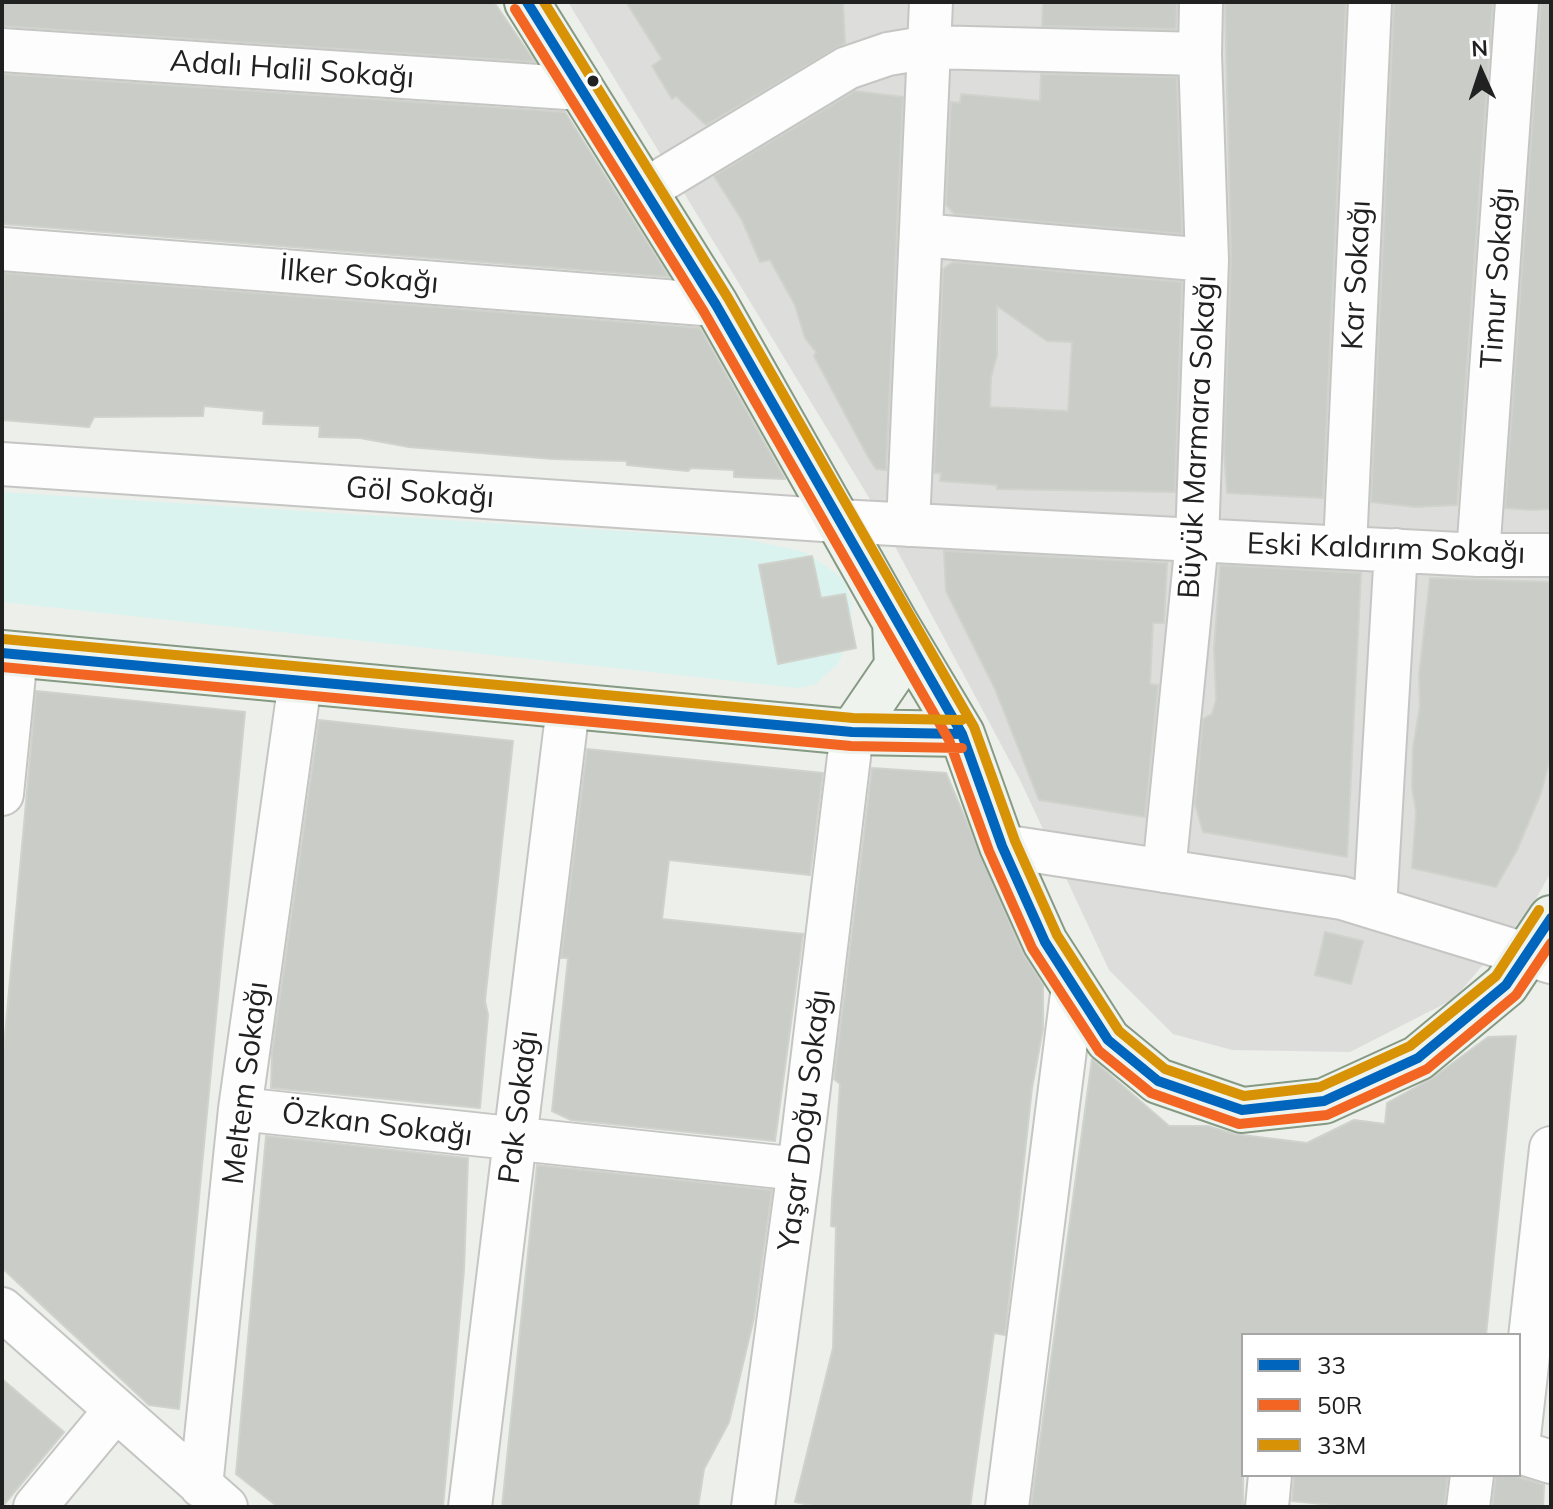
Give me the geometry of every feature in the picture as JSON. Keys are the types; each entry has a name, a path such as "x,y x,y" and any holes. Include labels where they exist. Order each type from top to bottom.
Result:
{"main road":[{"path":"534,4 582,89 647,189 716,305 895,622 962,734 1002,846 1045,942 1108,1040 1158,1081 1242,1110 1324,1101 1418,1058 1538,960 1551,918"},
{"path":"852,732 897,666 895,622"},
{"path":"9,654 852,732 962,734"}],"street":[{"path":"908,525 931,2"},
{"name":"Büyük Marmara Sokağı","path":"1164,871 1197,541 1207,260 1201,2"},
{"name":"Kar Sokağı","path":"1345,547 1370,2"},
{"name":"Timur Sokağı","path":"1478,555 1517,2"},
{"path":"647,189 847,68 888,54 930,47 1200,54"},
{"name":"Adalı Halil Sokağı","path":"2,50 582,89"},
{"path":"921,235 1207,260"},
{"name":"İlker Sokağı","path":"2,249 716,305"},
{"name":"Göl Sokağı","path":"2,464 838,521"},
{"name":"Eski Kaldırım Sokağı","path":"838,521 1478,555 1551,555"},
{"path":"1375,908 1396,550"},
{"path":"2,794 9,654"},
{"name":"Meltem Sokağı","path":"213,1497 240,1109 300,682"},
{"name":"Pak Sokağı","path":"470,1507 568,707"},
{"name":"Yaşar Doğu Sokağı","path":"753,1507 799,1169 852,732"},
{"path":"1002,846 1342,898 1538,960"},
{"path":"1007,1507 1073,986"},
{"name":"Özkan Sokağı","path":"240,1109 515,1141 799,1169"},
{"path":"1521,1419 1551,1148"},
{"path":"2,1309 213,1497"},
{"path":"35,1507 114,1412"},
{"path":"1521,1453 1551,1462"},
{"path":"1267,1507 1270,1477"},
{"path":"1468,1507 1472,1477"}],"shaded area":[{"path":"568,2 1551,2 1551,872 1531,908 1454,999 1350,1052 1232,1050 1173,1034 1109,970 1020,780 868,496"},
{"path":"2,492 745,539 805,552 837,574 845,583 852,605 852,634 838,664 816,684 799,688 2,602"}],"building":[{"path":"2,2 494,2 535,62 2,26"},
{"path":"626,2 843,2 845,43 706,125 676,96 672,99 652,66 662,59"},
{"path":"1043,2 1177,2 1176,29 1042,26"},
{"path":"1225,2 1346,2 1323,498 1227,493 1224,451 1231,259"},
{"path":"1394,2 1493,2 1457,505 1416,507 1371,502"},
{"path":"1541,2 1551,2 1551,509 1532,510 1505,508"},
{"path":"2,74 565,112 669,277 2,224"},
{"path":"1041,74 1177,77 1182,234 955,214 946,205 951,102 960,103 961,94 1040,101"},
{"path":"855,91 903,97 886,470 876,469 867,455 814,356 816,352 805,338 795,305 770,260 760,262 742,220 714,176"},
{"path":"953,262 1182,282 1175,492 997,489 997,485 940,481 941,473 934,473 943,269","holes":["997,306 1047,341 1072,342 1068,411 990,407 991,377 997,355"]},
{"path":"4,273 700,328 785,479 734,477 734,470 691,468 688,471 627,465 627,461 553,459 409,447 360,438 319,437 320,426 263,424 264,411 204,406 203,416 94,417 89,427 2,420"},
{"path":"944,551 1167,563 1164,623 1153,623 1150,684 1158,685 1145,817 1039,800 995,689 946,591"},
{"path":"812,556 821,598 845,594 856,648 778,664 759,565"},
{"path":"1220,565 1361,573 1347,857 1203,832 1195,804 1203,719 1212,714 1216,700 1214,649"},
{"path":"1430,578 1551,582 1551,755 1541,793 1517,850 1496,887 1412,868 1416,812 1412,787 1413,748 1420,706 1419,675"},
{"path":"36,691 245,712 179,1409 149,1405 2,1268 2,1068"},
{"path":"319,720 513,741 485,1001 488,1015 480,1108 271,1088 272,1053"},
{"path":"587,749 823,773 810,875 669,860 662,919 803,934 775,1141 571,1120 552,1111 568,958 561,958"},
{"path":"872,768 946,773 1022,952 1043,985 1043,1029 1032,1088 1005,1335 994,1333 970,1507 819,1507 795,1502 833,1348 836,1227 831,1226 840,1084 834,1079"},
{"path":"1325,932 1363,941 1351,984 1315,975"},
{"path":"1516,1036 1486,1333 1241,1333 1243,1507 1031,1507 1092,1059 1169,1126 1208,1126 1234,1134 1307,1143 1354,1120 1385,1124 1387,1103 1434,1077 1488,1037"},
{"path":"266,1136 468,1158 464,1270 443,1507 278,1507 236,1474"},
{"path":"537,1165 772,1190 754,1318 729,1422 704,1469 698,1507 502,1507"},
{"path":"2,1379 64,1432 2,1507"},
{"path":"1294,1477 1448,1477 1444,1507 1352,1507 1292,1501"},
{"path":"1496,1477 1518,1477 1544,1485 1543,1507 1492,1507"}],"transit line":[{"name":"33","path":"527,2 716,305 962,734 1002,846 1045,942 1108,1040 1158,1081 1242,1110 1324,1101 1418,1058 1506,985 1551,918"},
{"name":"33M","path":"544,2 728,298 974,727 1015,841 1057,935 1119,1031 1165,1069 1244,1096 1320,1087 1410,1046 1496,976 1539,910"},
{"name":"50R","path":"515,9 704,312 949,740 989,851 1032,948 1099,1051 1151,1093 1239,1124 1327,1115 1427,1069 1516,995 1551,943"},
{"name":"33M","path":"3,639 853,718 962,720"},
{"name":"33","path":"2,653 852,732 962,734"},
{"name":"50R","path":"2,667 851,746 962,748"}]}
